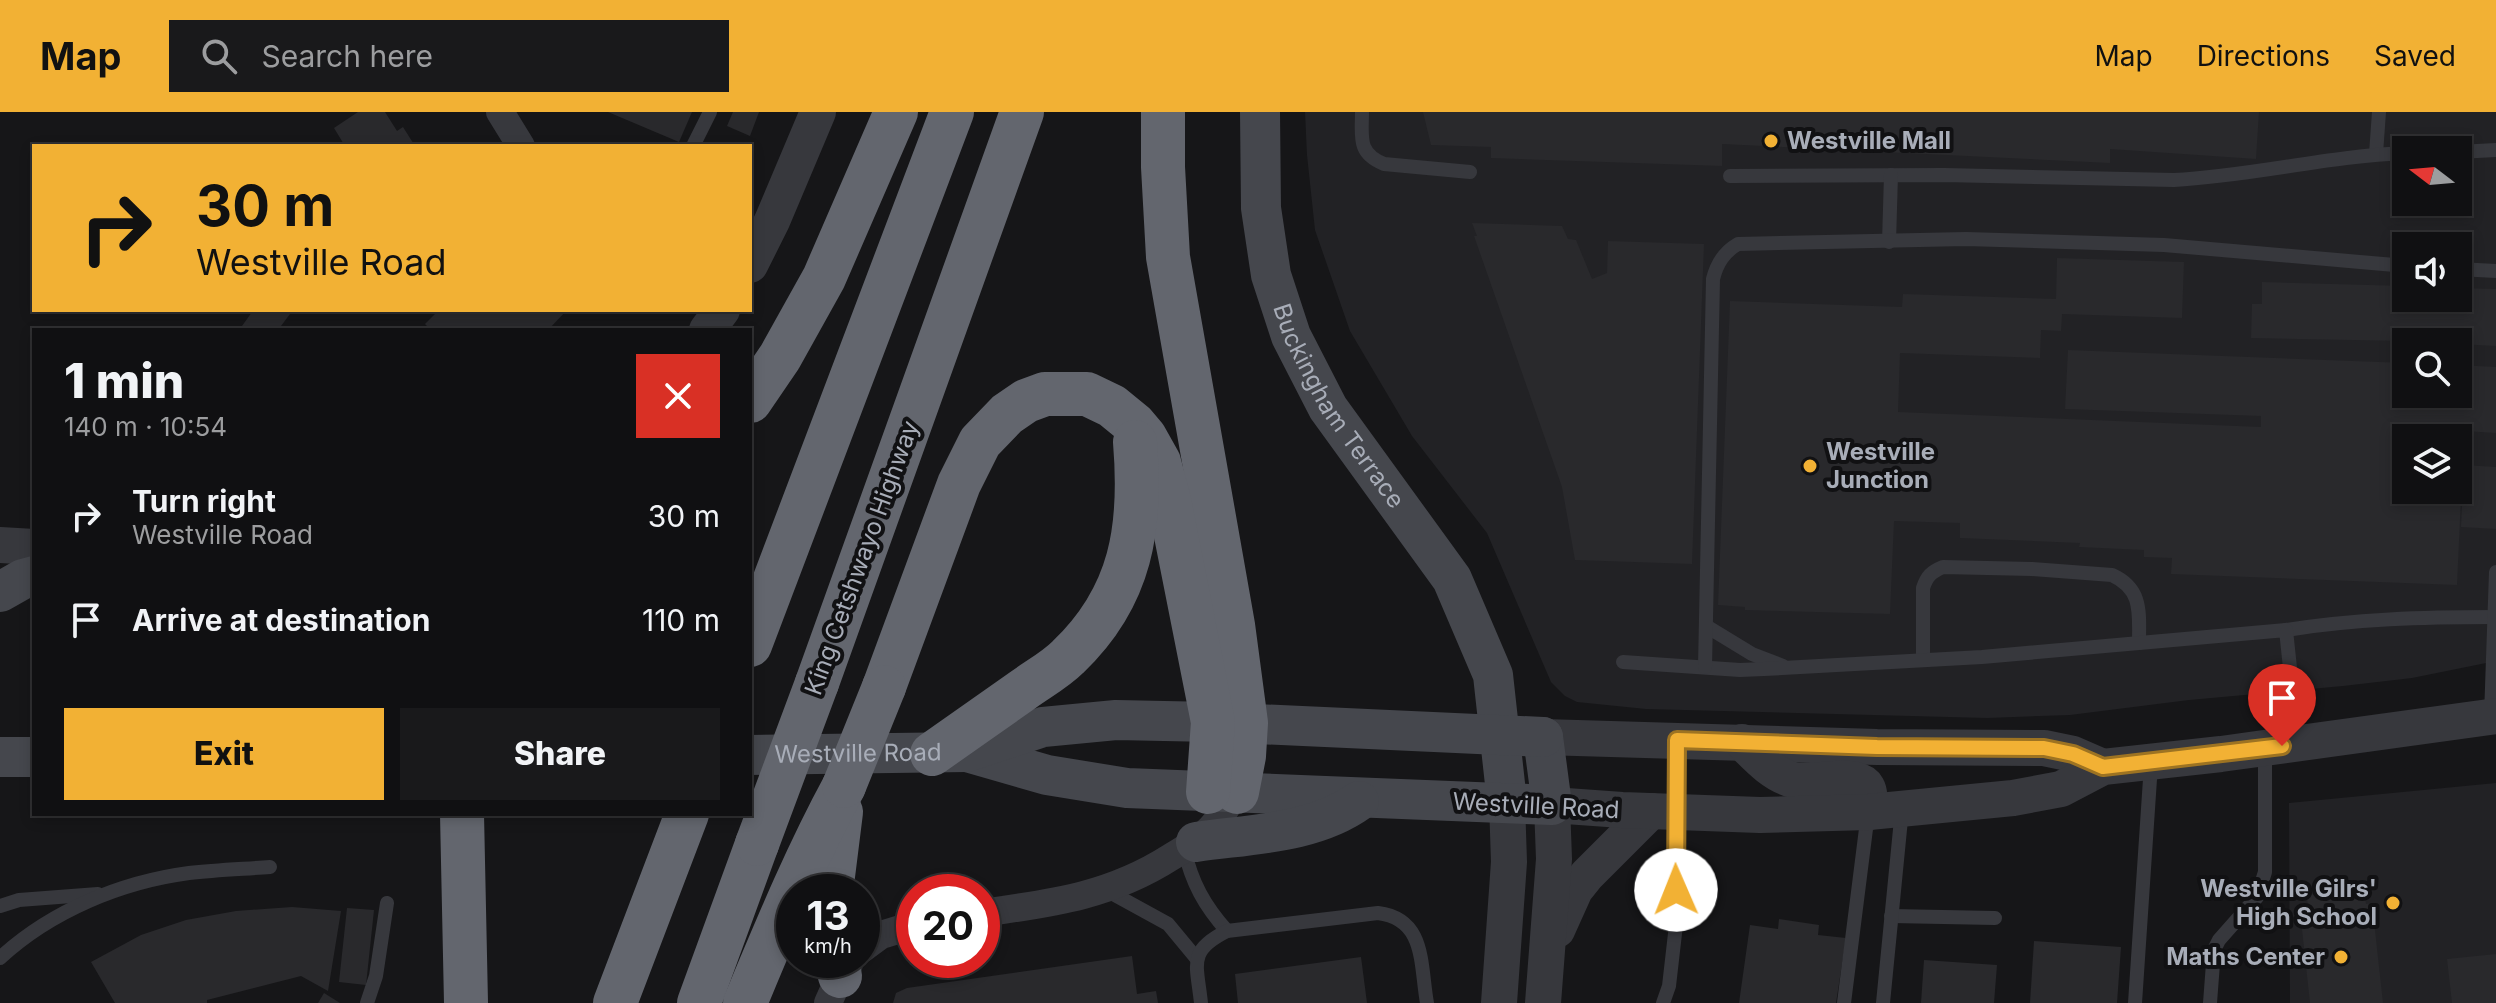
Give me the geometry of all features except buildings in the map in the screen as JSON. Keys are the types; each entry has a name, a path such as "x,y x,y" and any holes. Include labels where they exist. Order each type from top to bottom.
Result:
{"highway":[{"path":"752,398 780,357 824,278 896,112"},
{"path":"752,640 952,112"},
{"name":"King Cetshwayo Highway","path":"699,1003 1022,112"},
{"path":"1163,112 1168,257 1233,625 1230,722"},
{"path":"745,1003 814,841 844,786 959,484 980,442 1007,414 1026,401 1045,394 1087,394 1112,406 1134,424 1159,462 1230,722 1244,756 1223,792"},
{"path":"949,753 1065,660 1085,639 1111,601 1125,573 1138,512 1134,424"},
{"path":"833,874 844,786"},
{"path":"462,816 466,1003"},
{"path":"615,1003 683,823"}],"main road":[{"name":"Buckingham Terrace","path":"1260,112 1261,208 1271,275 1291,336 1328,408 1452,579 1493,675 1543,737"},
{"path":"0,592 32,577"},
{"name":"Buckingham Terrace","path":"1493,675 1507,802"},
{"name":"Westville Road","path":"949,753 1043,727 1116,720 1230,722 1543,737"},
{"path":"1543,737 1552,805"},
{"name":"Westville Road","path":"752,755 949,753 1080,782 1127,788 1552,805"},
{"path":"1190,846 1305,826 1331,817 1362,799"}],"street":[{"path":"500,112 520,144"},
{"path":"752,261 818,112"},
{"path":"0,545 32,547"},
{"name":"Westville Road","path":"1552,805 1760,815 1885,810 2013,798 2061,789 2103,767 2493,717"},
{"name":"Westville Road","path":"1543,737 1877,747 2044,748 2073,754 2103,767"},
{"path":"1742,742 1777,773 1791,779 1850,778 1863,782 1885,810"},
{"path":"1000,910 1060,902 1106,890 1136,878 1190,846 1212,827 1223,792"},
{"path":"1499,1003 1509,862 1507,802"},
{"path":"1543,1003 1554,859 1552,805"},
{"path":"1548,953 1575,890 1609,852 1663,812"}],"lane":[{"path":"694,144 710,112"},
{"path":"1362,112 1364,151 1373,159 1384,164 1470,172"},
{"path":"2376,154 2379,112"},
{"path":"2472,151 2496,150"},
{"path":"1730,176 1891,175 2174,180 2392,153"},
{"path":"1889,242 1891,175"},
{"path":"1705,667 1713,279 1720,259 1730,248 1738,244 1966,239 2164,245 2392,265"},
{"path":"2472,270 2496,271"},
{"path":"1923,660 1923,588 1926,578 1943,567 2112,575 2123,580 2138,600 2139,643"},
{"path":"2493,717 2496,572"},
{"path":"1623,662 1740,670 2139,643 2286,630 2352,620 2494,617"},
{"path":"1706,626 1752,654 1787,667"},
{"path":"2210,1003 2214,950 2219,940 2257,897 2265,872 2282,746 2286,630"},
{"path":"1663,1003 1669,986 1677,916 1663,812 1677,740"},
{"path":"2135,1003 2152,761"},
{"path":"1883,1003 1891,916 1885,810"},
{"path":"1844,1003 1885,810"},
{"path":"1190,846 1189,871 1200,897 1227,931"},
{"path":"0,958 42,926 107,893 190,873 270,867"},
{"path":"1106,890 1168,924 1197,959"},
{"path":"0,906 19,900 107,893"},
{"path":"367,1003 376,976 387,903"},
{"path":"1201,1003 1197,959 1204,945 1227,931 1378,913 1400,918 1413,932 1427,1003"},
{"path":"1891,916 1995,918"}],"shaded area":[{"path":"1305,112 2496,112 2496,661 2412,678 2070,715 1987,718 1646,709 1577,702 1565,696 1551,682 1487,533 1412,436 1350,331 1315,230"},
{"name":"Westville Gilrs' High School","path":"2496,783 2496,1003 2290,1003 2289,803"}],"place":[{"name":"Westville Mall","path":"1771,141"},
{"name":"Westville Junction","path":"1810,466"},
{"name":"Westville Gilrs' High School","path":"2393,903"},
{"name":"Maths Center","path":"2341,957"}],"route":[{"path":"1676,890 1677,740 1877,747 2044,748 2073,754 2103,767 2282,746"}]}
